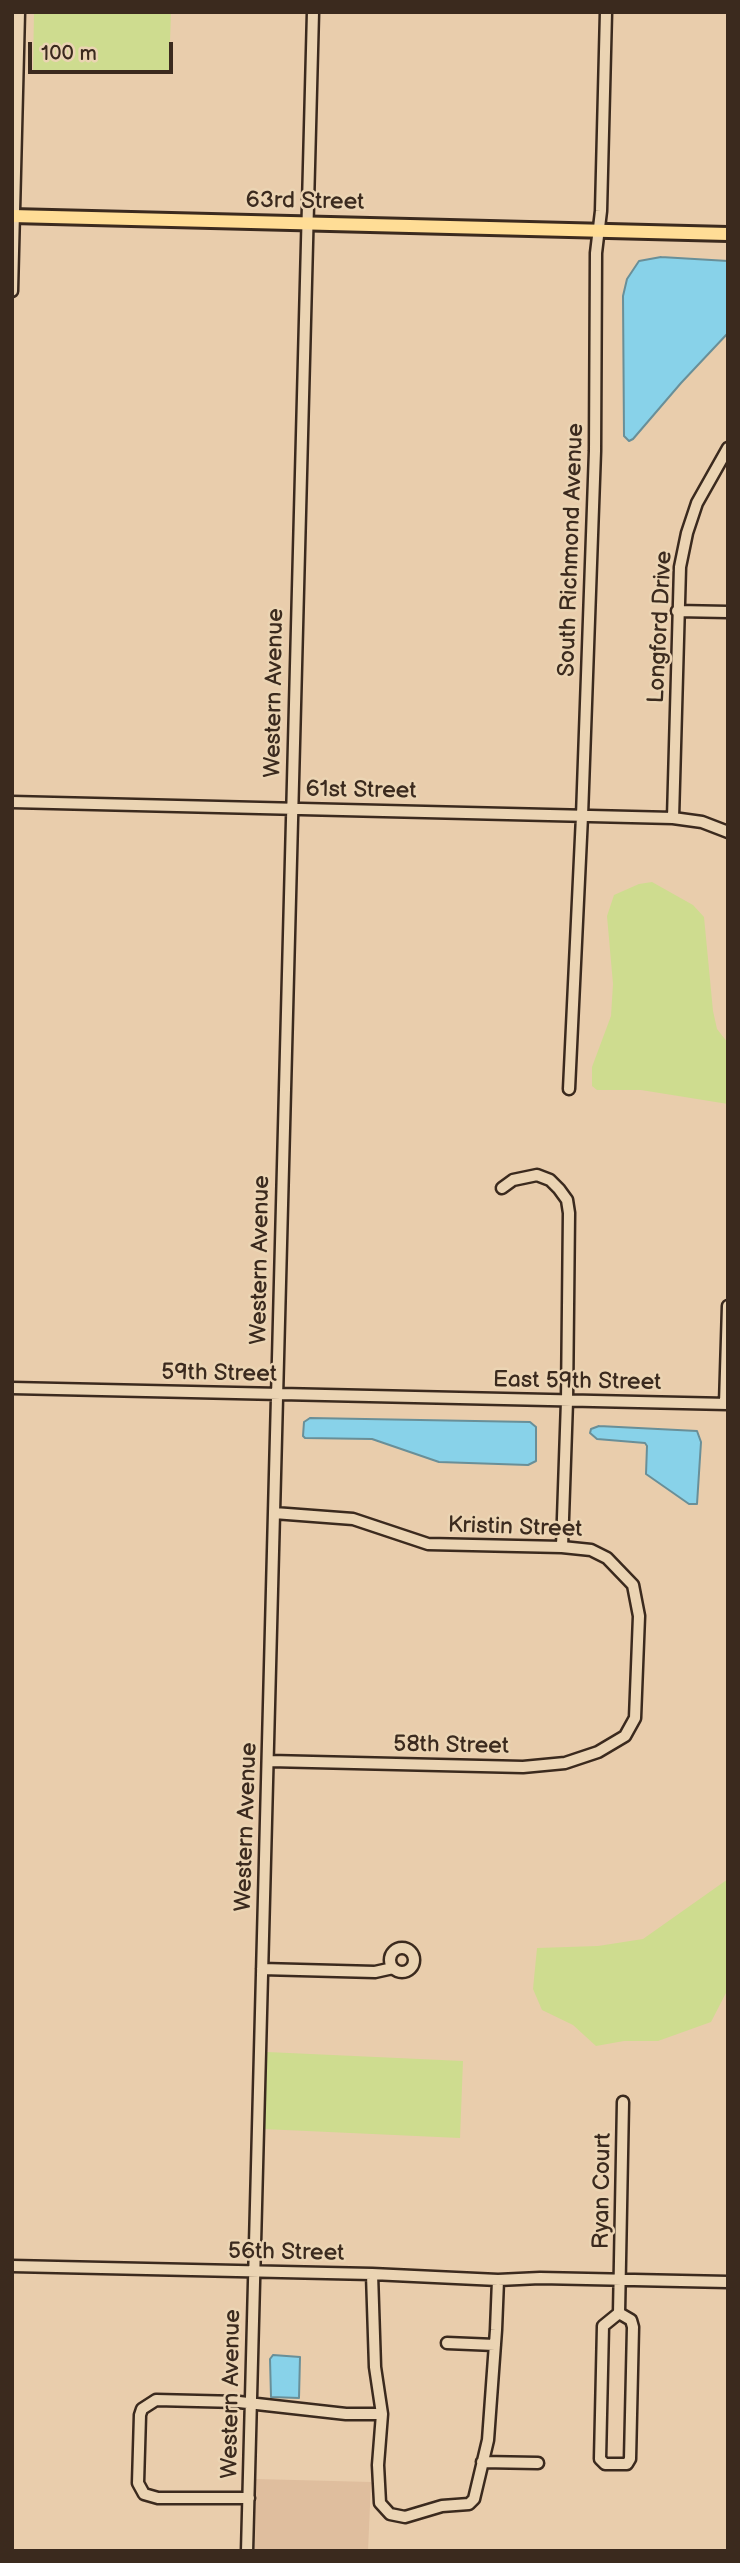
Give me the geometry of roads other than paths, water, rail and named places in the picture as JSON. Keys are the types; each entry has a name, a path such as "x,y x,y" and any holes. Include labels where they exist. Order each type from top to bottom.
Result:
{"main road":[{"name":"63rd Street","path":"13,216 728,233"}],"street":[{"path":"12,291 19,12"},
{"name":"Western Avenue","path":"247,2551 270,1761 313,12"},
{"name":"South Richmond Avenue","path":"569,1089 595,450 597,231 601,211 606,12"},
{"name":"Longford Drive","path":"673,818 680,567 692,517 708,481 728,448"},
{"path":"677,611 728,612"},
{"name":"61st Street","path":"12,803 673,818 702,822 728,832"},
{"path":"502,1188 513,1180 537,1175 559,1189 567,1200 570,1241 562,1546"},
{"path":"726,1404 728,1306"},
{"name":"59th Street","path":"12,1388 425,1398"},
{"name":"East 59th Street","path":"425,1398 726,1404"},
{"name":"Kristin Street","path":"274,1513 353,1519 428,1544 562,1546 591,1550 607,1558 633,1585 639,1616 635,1718 625,1736"},
{"name":"58th Street","path":"270,1761 541,1766 578,1759 612,1745 625,1736"},
{"path":"262,1969 376,1972 393,1968"},
{"name":"Ryan Court","path":"619,2313 624,2102"},
{"name":"56th Street","path":"12,2266 372,2274 498,2280 559,2278 728,2283"},
{"path":"372,2274 375,2367 382,2414 378,2487 380,2503 390,2514 405,2517 442,2506 469,2504 476,2494 488,2440 498,2280"},
{"path":"619,2313 631,2320 634,2327 630,2459 627,2464 605,2464 600,2459 603,2326 619,2313"},
{"path":"447,2343 495,2344"},
{"path":"249,2498 150,2497 144,2494 138,2483 138,2451 140,2416 147,2404 156,2400 239,2402 382,2414"},
{"path":"482,2462 538,2463"}],"water":[{"path":"661,257 728,261 728,333 629,441 624,436 623,296 627,279 639,261"},
{"path":"310,1418 530,1422 536,1427 536,1461 528,1465 439,1462 372,1439 305,1438 304,1422"},
{"path":"599,1426 697,1431 701,1442 697,1504 689,1504 646,1474 645,1443 597,1439 590,1433 591,1429"},
{"path":"273,2355 300,2357 299,2398 271,2397 270,2359"}]}
